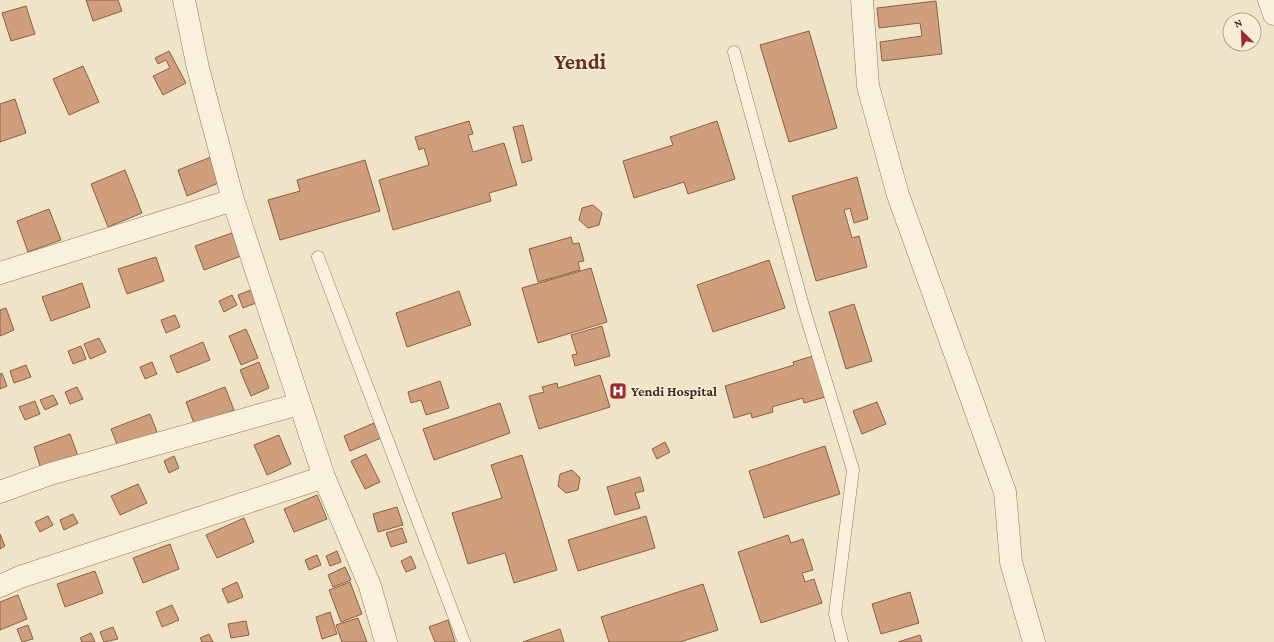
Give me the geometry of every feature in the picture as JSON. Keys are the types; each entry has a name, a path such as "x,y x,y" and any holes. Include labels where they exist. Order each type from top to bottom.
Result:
{"street":[{"path":"184,0 198,68 233,200 324,477 370,586 386,642"},
{"path":"862,0 868,86 898,195 1005,492 1011,562 1034,642"},
{"path":"1269,0 1274,14"},
{"path":"0,273 233,200"},
{"path":"0,492 50,474 299,404"},
{"path":"0,586 20,577 324,477"}],"lane":[{"path":"734,52 803,306 853,470 835,614 842,642"},
{"path":"318,257 464,642"}],"building":[{"path":"86,0 118,0 122,11 93,21"},
{"path":"936,1 942,54 882,61 880,42 922,36 920,23 879,28 877,8"},
{"path":"26,6 35,34 11,41 2,13"},
{"path":"809,31 837,128 789,142 760,45"},
{"path":"169,51 186,83 163,95 153,76 170,68 166,60 158,64 155,58"},
{"path":"83,66 99,102 69,115 53,79"},
{"path":"15,99 26,133 0,142 0,104"},
{"path":"469,121 473,134 468,135 473,152 504,143 517,185 489,193 491,201 393,230 379,180 429,165 424,148 419,150 415,137"},
{"path":"717,121 735,179 688,194 684,182 634,198 623,161 673,145 670,137"},
{"path":"523,125 532,160 522,163 513,127"},
{"path":"211,157 221,182 187,196 178,170"},
{"path":"365,160 380,211 280,240 268,200 300,191 297,180"},
{"path":"125,170 142,213 108,227 91,184"},
{"path":"857,177 868,219 854,223 850,208 844,210 852,238 859,236 867,267 816,281 792,196"},
{"path":"593,205 602,213 599,225 588,228 579,220 582,208"},
{"path":"49,209 61,240 28,252 17,221"},
{"path":"232,233 241,256 204,270 195,246"},
{"path":"571,237 573,244 579,243 584,261 578,262 580,270 538,282 529,249"},
{"path":"156,257 164,281 127,294 118,269"},
{"path":"769,260 785,308 713,332 697,285"},
{"path":"591,268 607,322 538,343 522,288"},
{"path":"82,283 90,307 51,321 42,297"},
{"path":"251,290 256,303 243,308 238,295"},
{"path":"459,291 471,325 407,347 396,313"},
{"path":"232,295 237,305 224,312 219,301"},
{"path":"854,304 872,361 846,369 829,312"},
{"path":"6,308 14,330 0,336 0,310"},
{"path":"175,315 180,327 166,333 161,320"},
{"path":"602,326 610,356 575,366 572,355 577,354 571,335"},
{"path":"246,329 258,358 241,365 229,336"},
{"path":"99,338 106,352 90,359 84,344"},
{"path":"203,342 210,360 177,373 170,356"},
{"path":"81,346 86,359 73,364 68,351"},
{"path":"813,356 825,397 804,403 803,398 772,407 773,412 752,418 751,413 734,418 725,386 794,365 793,362"},
{"path":"152,362 157,374 145,379 140,367"},
{"path":"259,362 269,388 251,396 240,370"},
{"path":"26,365 31,377 14,383 10,371"},
{"path":"2,373 7,386 0,389 0,374"},
{"path":"600,375 610,407 539,429 529,396 544,392 542,387 557,383 558,388"},
{"path":"440,381 449,408 426,415 421,400 411,403 408,392"},
{"path":"77,387 83,399 70,404 65,392"},
{"path":"225,387 234,410 195,426 186,402"},
{"path":"53,395 58,404 45,410 40,400"},
{"path":"35,401 40,414 25,420 19,407"},
{"path":"877,402 886,424 862,434 853,411"},
{"path":"500,403 510,433 434,460 423,429"},
{"path":"150,414 159,437 120,452 111,429"},
{"path":"374,423 381,438 350,451 344,436"},
{"path":"70,434 78,456 41,469 34,447"},
{"path":"279,435 291,464 267,475 254,445"},
{"path":"665,442 670,452 657,459 652,449"},
{"path":"825,446 840,494 764,518 749,471"},
{"path":"366,454 380,482 365,489 351,461"},
{"path":"522,455 557,570 514,583 505,553 468,564 452,513 502,498 491,465"},
{"path":"174,456 179,468 169,473 164,461"},
{"path":"572,470 580,478 578,490 566,493 558,486 560,474"},
{"path":"640,477 644,491 635,493 640,508 615,515 607,487"},
{"path":"138,484 147,503 120,515 111,496"},
{"path":"317,495 327,519 294,532 284,509"},
{"path":"397,507 403,525 378,532 373,514"},
{"path":"73,514 78,523 64,530 60,520"},
{"path":"48,516 53,525 40,532 35,522"},
{"path":"646,516 655,548 578,571 568,540"},
{"path":"244,518 254,542 217,558 206,535"},
{"path":"402,528 407,542 391,547 386,533"},
{"path":"0,534 5,546 0,549"},
{"path":"788,535 791,543 803,539 813,570 802,573 805,582 814,579 822,603 761,623 738,552"},
{"path":"170,544 179,569 143,583 133,558"},
{"path":"337,551 341,562 330,566 326,556"},
{"path":"317,555 321,565 309,570 305,560"},
{"path":"411,556 416,568 406,572 401,561"},
{"path":"345,567 351,580 333,587 328,575"},
{"path":"95,571 103,593 65,607 57,584"},
{"path":"237,582 243,597 228,603 222,589"},
{"path":"350,582 362,614 341,622 329,590"},
{"path":"703,584 718,630 680,642 609,642 601,617"},
{"path":"910,592 919,623 881,634 872,604"},
{"path":"18,595 27,619 0,630 0,602"},
{"path":"172,605 179,620 162,627 156,612"},
{"path":"330,612 337,634 322,639 316,617"},
{"path":"358,618 367,642 342,642 336,625"},
{"path":"448,620 455,642 435,642 429,627"},
{"path":"246,621 249,635 231,638 228,624"},
{"path":"28,625 33,639 22,642 17,629"},
{"path":"113,627 118,639 104,642 100,632"},
{"path":"560,629 564,642 523,642"},
{"path":"91,633 95,642 82,642 80,638"},
{"path":"209,634 213,642 202,642 200,638"},
{"path":"920,635 922,642 898,642"}],"place":[{"name":"Yendi Hospital","path":"618,391"}],"district":[{"name":"Yendi","path":"580,61"}]}
